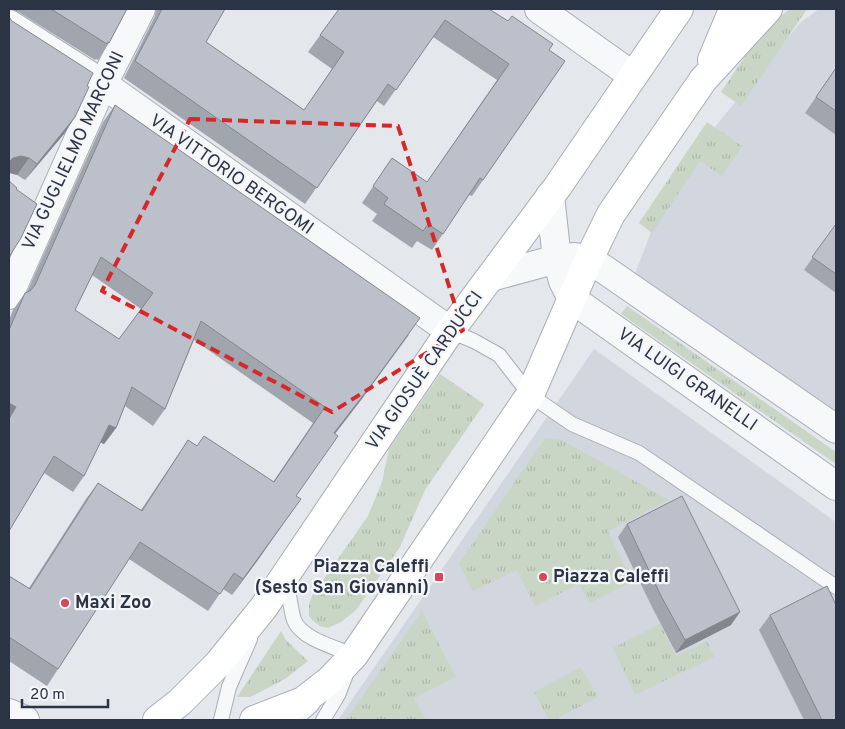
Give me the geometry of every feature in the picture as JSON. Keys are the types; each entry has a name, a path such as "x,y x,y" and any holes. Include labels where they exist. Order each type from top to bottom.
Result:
{"main road":[{"name":"VIA GIOSUÈ CARDUCCI","path":"157,720 207,677 264,607 450,331 550,196 679,9"},
{"path":"703,80 730,16 736,9"},
{"path":"254,720 303,700 330,680 354,655 530,395 589,259 611,214 703,80 768,9"}],"street":[{"name":"VIA GUGLIELMO MARCONI","path":"9,295 34,205 103,84 141,9"},
{"path":"539,9 633,76"},
{"name":"VIA VITTORIO BERGOMI","path":"9,24 103,84 450,331"},
{"path":"550,196 557,259 563,281 572,299"},
{"path":"491,277 557,259 575,257 589,259 836,429"},
{"name":"VIA LUIGI GRANELLI","path":"572,299 836,486"},
{"path":"9,712 25,720"}],"lane":[{"path":"450,331 474,341 499,355 530,395 572,424 640,453 836,587"},
{"path":"285,575 294,621 299,628 306,635 354,655"},
{"path":"221,720 229,687 264,607"},
{"path":"295,720 325,692 354,655"},
{"path":"323,720 338,695 354,655"}],"highlighted area":[{"path":"190,119 398,126 463,330 332,412 102,291"}],"shaded area":[{"path":"819,9 836,9 836,412 635,274 670,182 799,24"},
{"path":"594,349 836,522 836,720 338,720"}],"green space":[{"path":"790,9 807,9 741,106 721,92 761,36"},
{"path":"707,122 742,146 722,176 700,161 652,233 639,223"},
{"path":"627,306 836,452 836,464 621,314"},
{"path":"440,374 484,404 425,490 400,547 356,610 341,622 328,628 320,626 309,616 309,604 312,596 368,516 382,482 389,449"},
{"path":"545,438 562,440 669,500 608,531 632,582 589,603 579,584 535,606 517,570 473,591 459,563"},
{"path":"422,611 456,677 414,698 426,720 346,720"},
{"path":"660,624 676,656 707,641 714,657 635,695 613,648"},
{"path":"281,631 286,640 308,661 285,679 250,697 237,697"},
{"path":"581,667 598,697 554,720 549,720 534,692"}],"building":[{"path":"51,9 127,9 107,44"},
{"path":"162,9 225,9 206,42 304,110 344,52 320,35 339,9 489,9 508,21 512,16 553,44 549,50 565,61 483,180 480,178 443,234 428,224 423,231 384,204 388,198 373,186 392,158 427,182 509,64 445,20 396,90 388,84 317,188 135,61"},
{"path":"9,17 12,21 93,73 87,86 89,87 75,117 37,164 29,158 21,156 13,158 9,162"},
{"path":"836,68 836,111 816,97"},
{"path":"115,105 420,318 334,433 338,436 296,496 301,499 243,579 234,573 220,594 140,542 58,669 9,637 9,576 30,589 98,483 142,511 188,440 197,446 204,436 274,482 325,407 201,321 165,409 132,387 116,428 109,425 84,476 54,456 9,531 9,419 16,407 9,403 9,330 25,293 30,291 35,285","holes":["101,257 153,293 119,339 75,310"]},
{"path":"9,181 16,189 37,204 21,238 9,257"},
{"path":"836,224 836,274 812,257"},
{"path":"682,496 740,612 685,640 661,596 627,524"},
{"path":"827,586 836,605 836,720 822,720 770,615"}],"place":[{"name":"Piazza Caleffi (Sesto San Giovanni)","path":"439,577"},
{"name":"Piazza Caleffi","path":"543,577"},
{"name":"Maxi Zoo","path":"65,603"}]}
